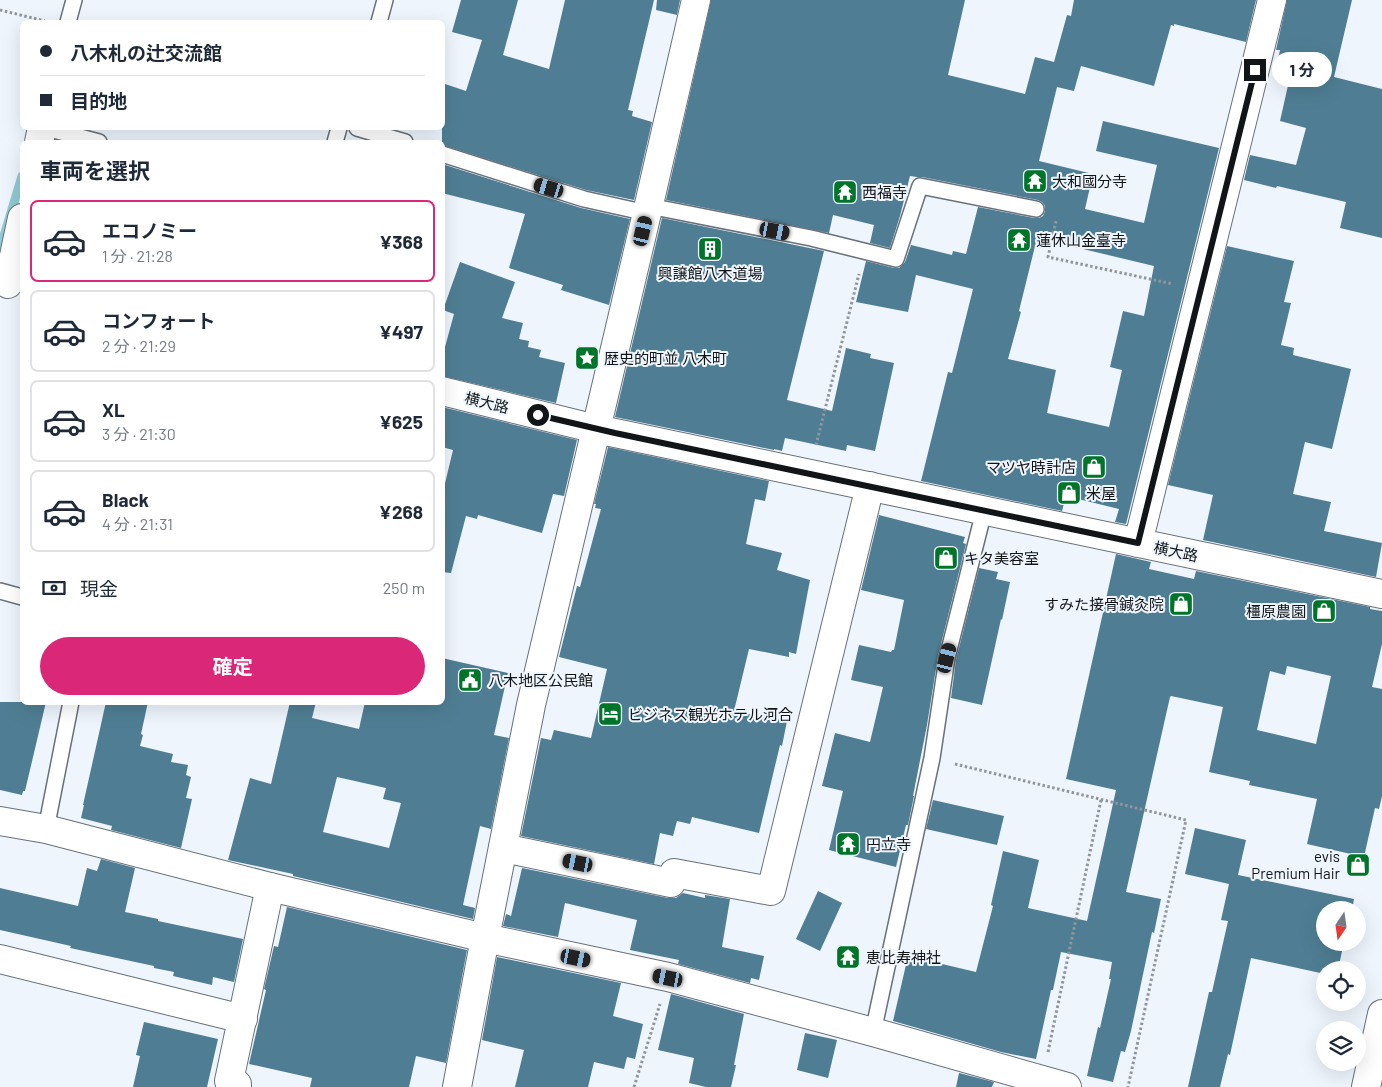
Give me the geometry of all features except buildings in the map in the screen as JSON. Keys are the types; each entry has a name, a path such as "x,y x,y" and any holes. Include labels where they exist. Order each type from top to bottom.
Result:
{"main road":[{"path":"457,1087 531,705 696,0"},
{"path":"1138,543 1272,0"},
{"path":"10,285 20,229"},
{"name":"横大路","path":"445,392 596,429 1382,594"},
{"path":"503,848 671,883 674,873 770,891 870,486"},
{"path":"0,821 46,829 270,887 485,938 668,978 874,1032 1055,1084"},
{"path":"236,1087 237,1084 229,1081 270,887"},
{"path":"0,959 243,1019"},
{"path":"1366,1087 1382,1014"}],"lane":[{"path":"69,20 74,0"},
{"path":"380,20 385,0"},
{"path":"54,130 91,140"},
{"path":"364,130 398,140"},
{"path":"445,155 584,199 811,238 896,259 920,186 1036,209"},
{"path":"874,1032 932,758 947,658 984,511"},
{"path":"0,591 20,596"},
{"path":"46,829 70,705"}],"path":[{"path":"0,10 44,20"},
{"path":"1036,209 1058,213 1048,257 1181,286"},
{"path":"809,474 860,270"},
{"path":"932,758 1186,820 1128,1087"},
{"path":"1055,1084 1101,800"},
{"path":"634,1087 668,978"}],"waterway":[{"path":"0,249 20,183"}],"place":[{"name":"大和國分寺","path":"1035,181"},
{"name":"西福寺","path":"845,192"},
{"name":"蓮休山金臺寺","path":"1019,240"},
{"name":"興譲館八木道場","path":"710,249"},
{"name":"歴史的町並 八木町","path":"587,358"},
{"name":"マツヤ時計店","path":"1094,467"},
{"name":"米屋","path":"1069,493"},
{"name":"キタ美容室","path":"946,558"},
{"name":"すみた接骨鍼灸院","path":"1181,604"},
{"name":"橿原農園","path":"1324,611"},
{"name":"八木地区公民館","path":"470,680"},
{"name":"ビジネス観光ホテル河合","path":"610,714"},
{"name":"円立寺","path":"848,844"},
{"name":"evis Premium Hair","path":"1358,865"},
{"name":"恵比寿神社","path":"848,957"}],"route":[{"path":"538,415 596,429 1138,543 1255,70"}]}
